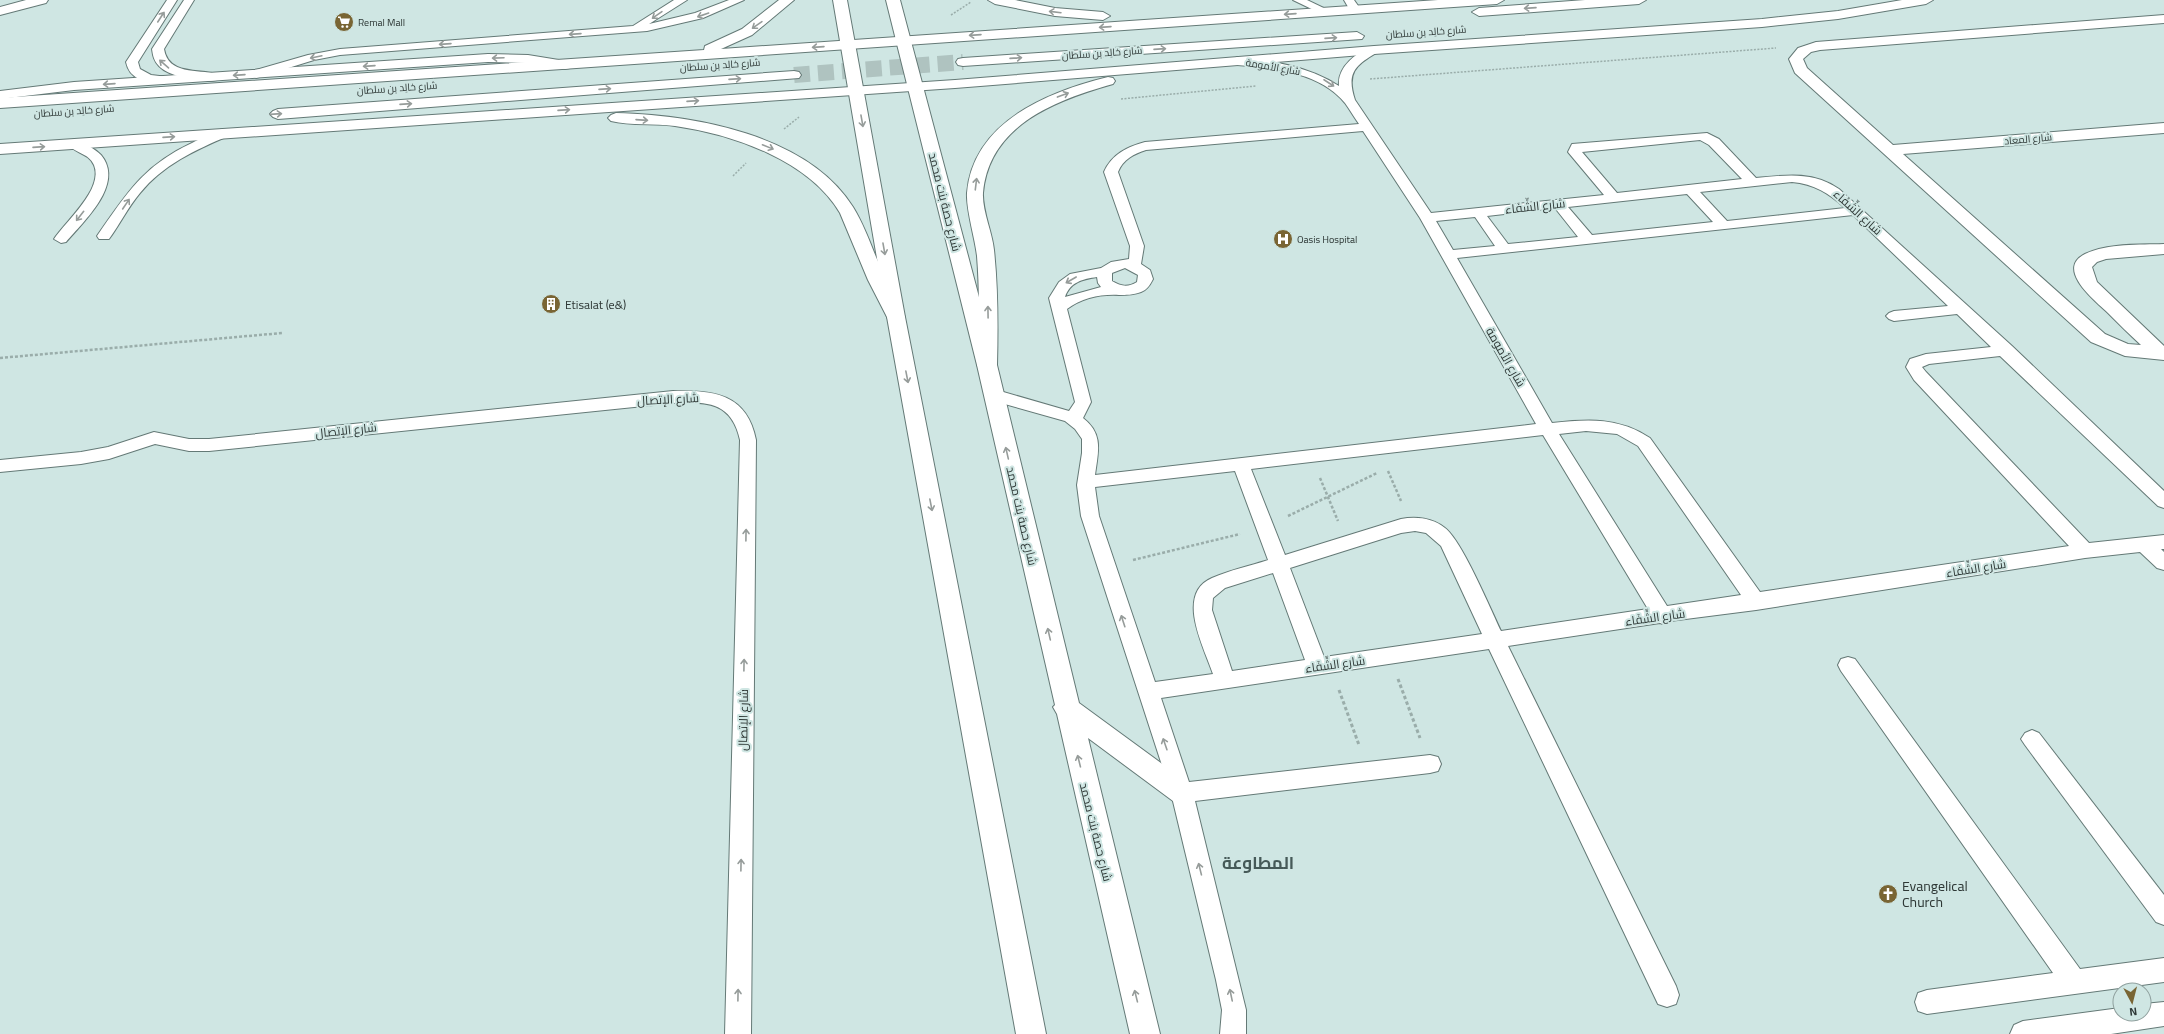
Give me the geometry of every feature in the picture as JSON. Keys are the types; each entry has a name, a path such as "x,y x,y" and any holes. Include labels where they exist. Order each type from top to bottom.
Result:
{"main road":[{"path":"0,11 40,0"},
{"path":"690,56 747,32 775,6 787,0"},
{"path":"840,0 896,317 1031,1034"},
{"name":"شارع حصة بنت محمد","path":"893,0 986,365 1066,707 1145,1034"},
{"path":"995,0 1034,8 1088,15 1234,18"},
{"path":"0,103 1326,12 1352,5 1497,0"},
{"name":"شارع خالِد بن سلطان","path":"957,49 1639,0"},
{"path":"1778,8 1888,0"},
{"path":"0,149 223,133 264,122 855,91 1374,50 1786,21 1873,10 1926,0"},
{"path":"2162,354 2125,350 2098,338 1891,150 1800,70 1796,64 1798,54 1803,50 1820,46 2164,19"},
{"name":"شارع خالِد بن سلطان","path":"963,62 1367,36"},
{"path":"0,95 67,87 501,58 528,58 565,65"},
{"name":"شارع خالِد بن سلطان","path":"0,117 794,60"},
{"path":"986,365 987,276 983,236 975,196 976,181 985,155 1008,127 1024,115 1054,98 1090,85 1176,66"},
{"name":"شارع خالِد بن سلطان","path":"264,122 794,75"},
{"path":"264,122 325,130 621,118 678,123 728,133 751,140 786,155 811,171 827,185 840,200 851,217 881,289 896,317"},
{"name":"شارع المعاد","path":"1891,150 2164,128"},
{"name":"شارع خالِد بن سلطان","path":"0,135 48,131"},
{"path":"2162,354 2089,285 2082,269 2084,263 2089,259 2101,254 2164,249"},
{"path":"1066,707 1182,793"}],"lane":[{"path":"164,80 145,77 139,74 134,71 132,62 172,0"},
{"path":"189,0 158,49 158,57 164,65 178,72 214,77"},
{"path":"632,30 682,0"},
{"path":"256,74 312,57 354,50 632,30 683,21 739,0"},
{"path":"1298,0 1326,12"},
{"name":"شارع الأمومة","path":"1348,100 1344,88 1345,77 1350,66 1360,57 1374,50"},
{"name":"شارع الأمومة","path":"1237,61 1283,66 1305,72 1338,89 1348,100 1427,218 1548,429 1663,616"},
{"path":"1133,266 1136,259 1137,246 1111,172 1114,164 1121,156 1131,150 1144,146 1366,127"},
{"path":"104,236 133,194 150,175 175,157 223,133"},
{"path":"1614,198 1575,152 1577,147 1702,136 1714,142 1753,182"},
{"path":"61,239 95,196 103,179 104,171 98,158 92,152 74,144"},
{"name":"شارع الشِّفَاء","path":"1427,218 1792,178 1811,180 1830,187 2006,350 2164,501"},
{"path":"1690,189 1723,225"},
{"path":"1559,204 1588,240"},
{"path":"1448,255 1856,211"},
{"path":"1478,212 1504,249"},
{"path":"1058,308 1067,301 1078,296 1104,291 1135,290 1146,282 1147,277 1145,272 1133,266 1117,265 1104,272 1077,276 1066,282 1059,290 1057,298 1058,308 1083,402 1078,413 1072,417"},
{"path":"1104,272 1103,278 1105,283 1118,290"},
{"path":"1894,316 1962,309"},
{"path":"2006,350 1926,359 1916,363 1914,367 1920,376 2085,551"},
{"path":"993,395 1072,417 1082,424 1089,433 1092,443 1086,482 1090,516 1105,567 1182,793 1234,1010 1233,1034"},
{"name":"شارع الإتصال","path":"0,466 88,457 131,447 154,438 189,445 209,445 693,396 712,398 728,405 740,414 747,426 748,440 738,1034"},
{"path":"1086,482 1548,429 1604,424 1626,430 1636,435 1650,450 1756,602"},
{"path":"1241,465 1279,564 1324,666"},
{"path":"1225,680 1202,610 1201,602 1204,594 1219,583 1347,542 1410,524 1429,526 1444,536 1667,994"},
{"name":"شارع الشِّفَاء","path":"1147,692 1663,616 2085,551 2164,542"},
{"path":"2144,544 2164,563"},
{"path":"1848,665 2074,982"},
{"path":"2032,739 2164,914"},
{"path":"1182,793 1430,764"},
{"path":"1927,1002 2164,970"},
{"path":"2023,1034 2164,1014"}],"path":[{"path":"945,18 975,0"},
{"path":"0,358 282,332"},
{"path":"1311,456 1347,542"},
{"path":"1387,468 1410,524"},
{"path":"1105,567 1265,527 1387,468 1395,468"},
{"path":"1389,656 1430,764"},
{"path":"1324,666 1368,772"}],"tunnel":[{"path":"794,75 963,62"}],"place":[{"name":"Remal Mall","path":"344,22"},
{"name":"Oasis Hospital","path":"1283,239"},
{"name":"Etisalat (e&)","path":"551,304"},
{"name":"Evangelical Church","path":"1888,894"}],"district":[{"name":"المطاوعة","path":"1258,863"}]}
